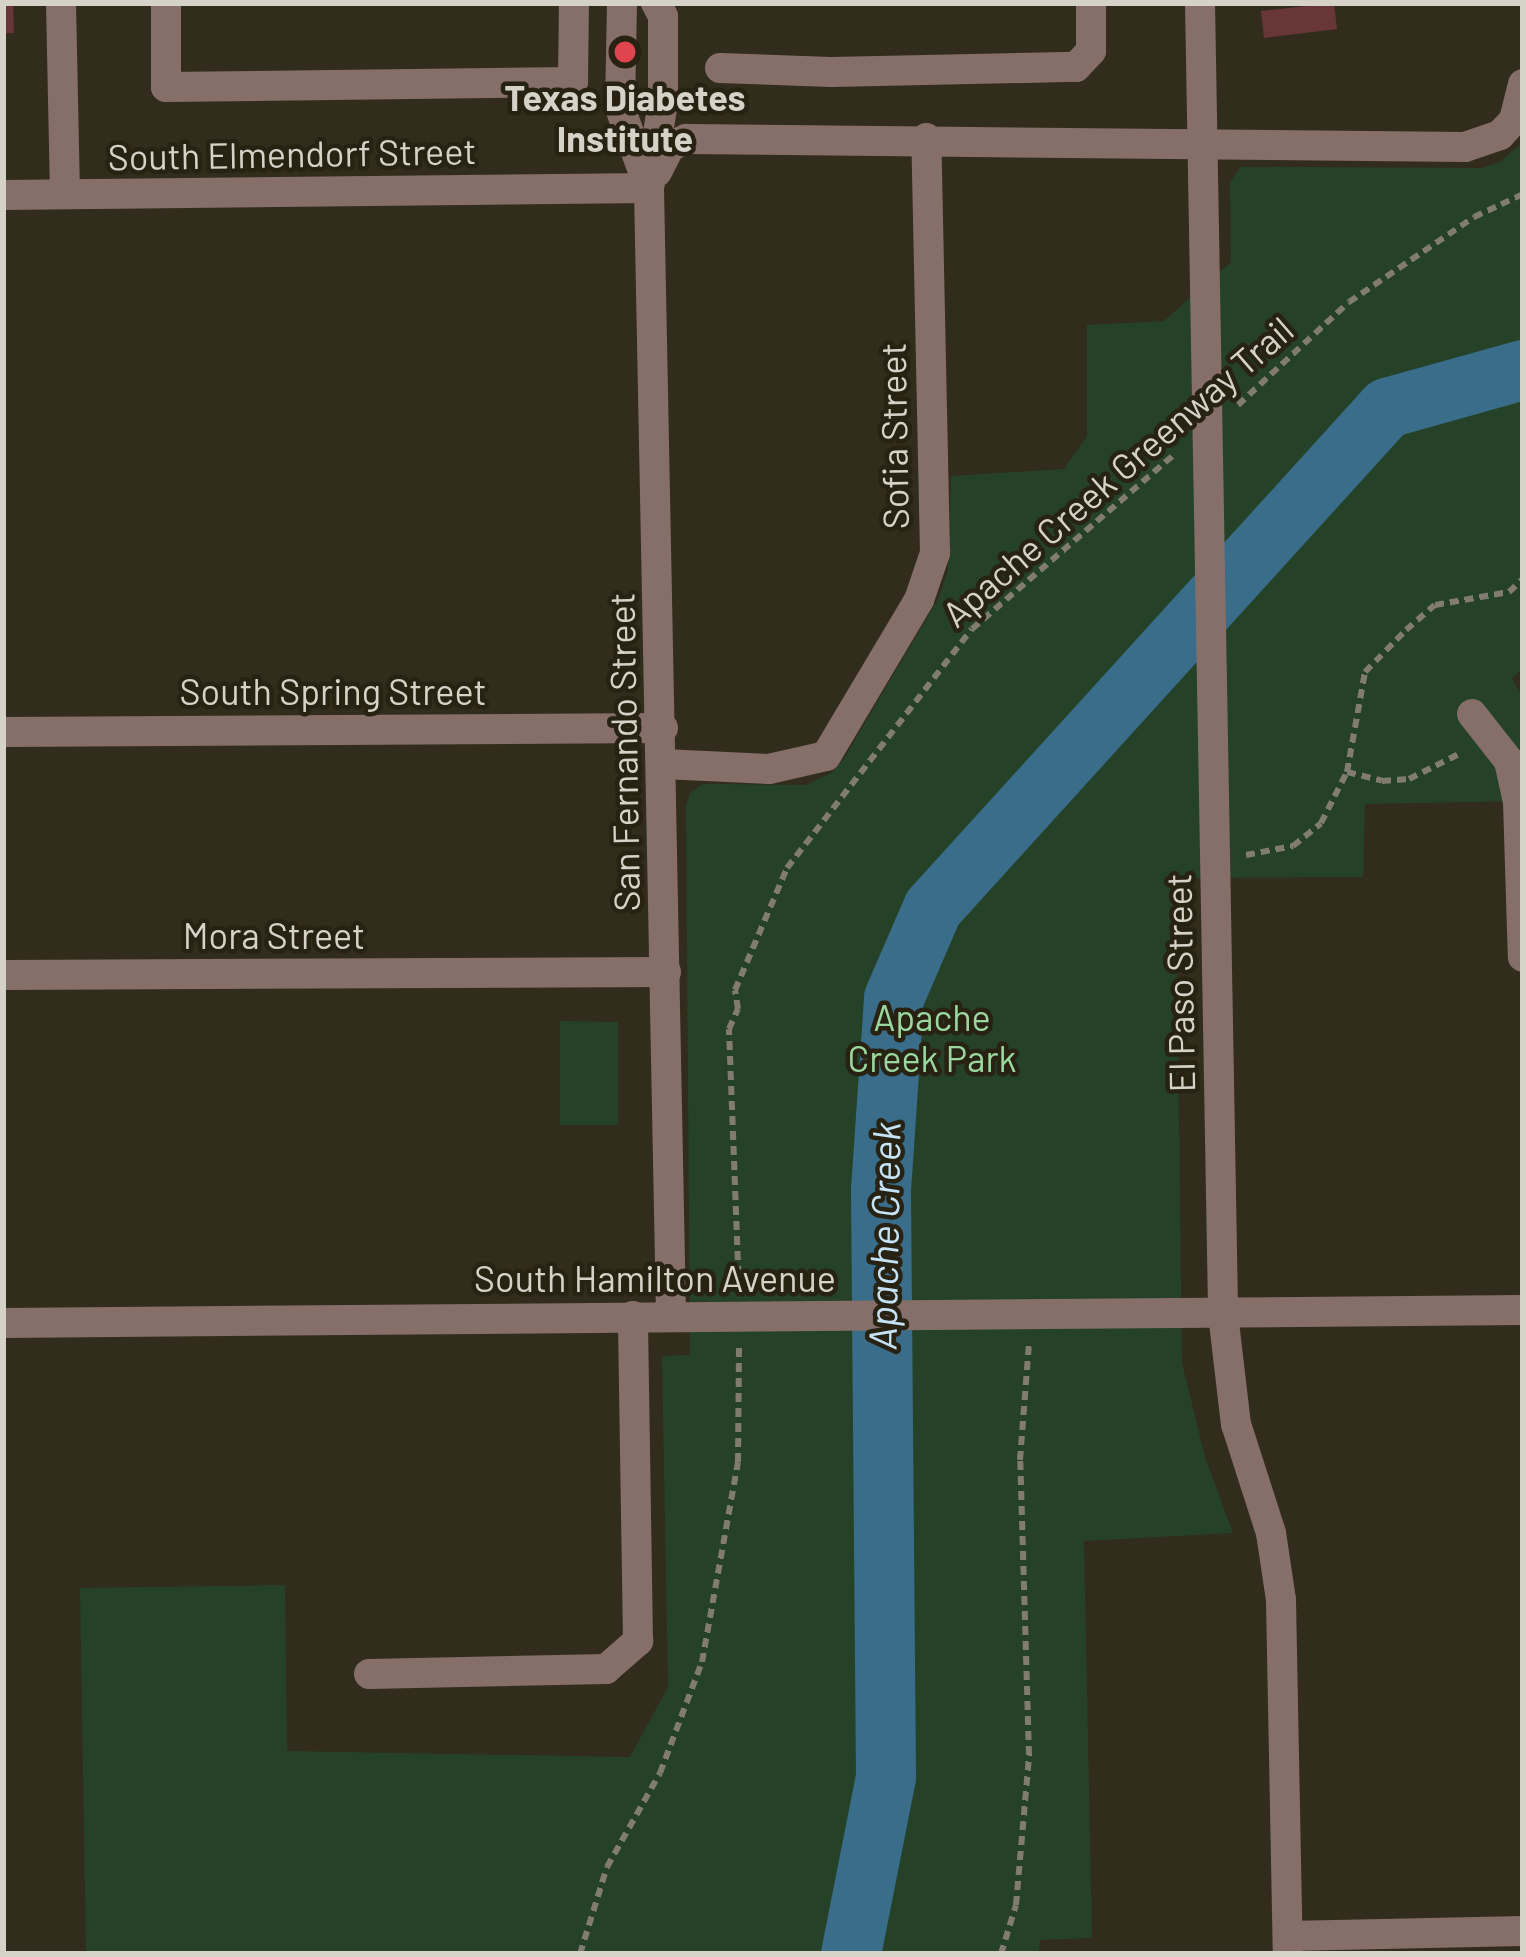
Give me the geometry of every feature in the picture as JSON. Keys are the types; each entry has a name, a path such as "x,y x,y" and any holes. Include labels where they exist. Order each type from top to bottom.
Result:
{"street":[{"path":"61,3 65,194"},
{"path":"166,3 166,87 573,82 574,3"},
{"path":"622,3 620,108 649,188"},
{"path":"649,188 663,102 663,16 656,3"},
{"path":"719,68 832,72 1076,67 1091,51 1091,3"},
{"name":"El Paso Street","path":"1200,3 1223,1314 1236,1424 1271,1533 1281,1600 1288,1945"},
{"path":"649,188 670,147 686,139 1465,147 1500,135 1514,120 1523,84"},
{"name":"Sofia Street","path":"663,764 769,769 826,756 919,600 934,554 926,138"},
{"name":"South Elmendorf Street","path":"3,195 649,188"},
{"name":"San Fernando Street","path":"649,188 671,1315"},
{"path":"1482,725 1509,761 1518,802 1523,957"},
{"name":"South Spring Street","path":"3,732 662,728"},
{"name":"Mora Street","path":"3,975 666,971"},
{"name":"South Hamilton Avenue","path":"3,1323 1523,1310"},
{"path":"369,1674 606,1669 638,1641 633,1316"},
{"path":"1288,1945 1523,1931"}],"path":[{"name":"Apache Creek Greenway Trail","path":"1230,411 1349,302 1474,217 1523,194"},
{"name":"Apache Creek Greenway Trail","path":"580,1954 607,1867 660,1774 702,1662 738,1462 730,1314 729,1029 738,1009 735,990 787,868 972,629 1179,451"},
{"path":"1243,855 1293,846 1321,823 1347,772 1365,672 1435,605 1509,592 1523,579"},
{"path":"1347,772 1382,781 1408,779 1482,725"},
{"path":"1001,1954 1016,1905 1029,1755 1015,1316"}],"green space":[{"name":"Apache Creek Park","path":"1523,142 1523,668 1512,678 1523,699 1523,801 1365,804 1363,877 1176,878 1182,1363 1205,1457 1233,1533 1084,1541 1092,1938 1040,1940 1039,1954 86,1954 80,1588 285,1585 287,1751 630,1757 668,1687 662,1356 690,1355 686,805 690,793 703,784 806,785 831,773 843,760 938,599 948,571 951,476 1064,469 1087,436 1087,325 1164,321 1231,262 1230,183 1240,167 1482,168 1500,162"},
{"path":"560,1021 618,1022 618,1125 560,1125"}],"building":[{"path":"3,3 13,3 14,33 3,33"},
{"path":"1334,3 1337,29 1264,38 1261,11"}],"waterway":[{"name":"Apache Creek","path":"851,1954 886,1777 881,1190 894,998 933,908 1387,408 1523,370"}],"place":[{"name":"Texas Diabetes Institute","path":"625,52"}]}
